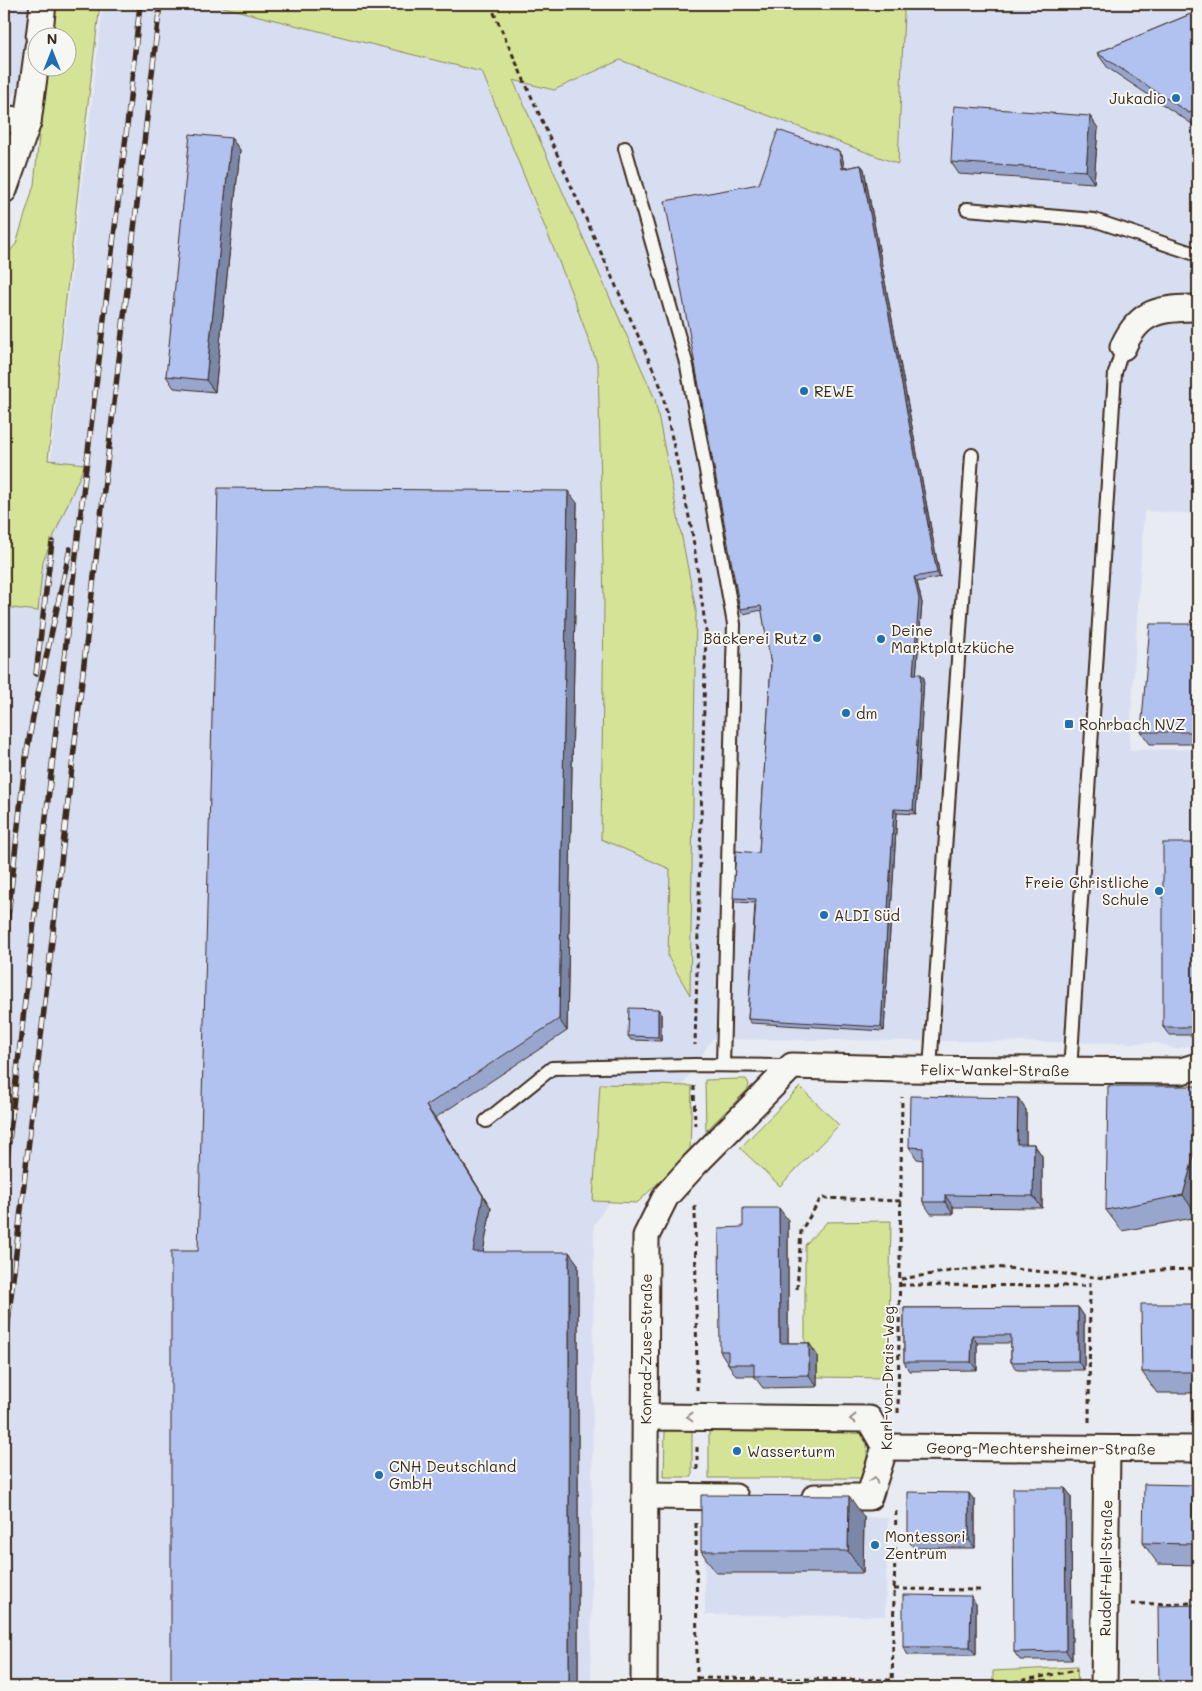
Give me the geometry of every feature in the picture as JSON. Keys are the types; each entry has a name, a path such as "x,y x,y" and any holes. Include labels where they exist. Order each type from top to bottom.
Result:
{"street":[{"path":"40,28 43,4"},
{"path":"4,190 28,122 34,78"},
{"path":"4,118 28,122"},
{"path":"1122,348 1130,331 1142,319 1159,311 1198,308"},
{"name":"Felix-Wankel-Straße","path":"792,1066 902,1069 1181,1071 1198,1066"},
{"name":"Konrad-Zuse-Straße","path":"644,1687 646,1236 666,1196 792,1066"},
{"path":"645,1417 869,1419 891,1448 869,1497 792,1497"},
{"name":"Georg-Mechtersheimer-Straße","path":"891,1448 1198,1450"},
{"name":"Rudolf-Hell-Straße","path":"1098,1449 1106,1604 1104,1676"},
{"path":"645,1496 754,1497"}],"lane":[{"path":"625,148 687,366 734,624 723,1065"},
{"path":"967,209 1094,220 1198,255"},
{"path":"1070,1071 1115,373 1122,348"},
{"path":"930,1069 972,455"},
{"path":"486,1120 552,1068 694,1065 792,1066"}],"path":[{"path":"490,4 661,387 692,531 706,631 694,1065 695,1164"},
{"name":"Karl-von-Drais-Weg","path":"891,1448 900,1285 902,1069"},
{"path":"797,1289 801,1232 821,1198 901,1201"},
{"path":"900,1279 994,1267 1090,1278 1105,1278 1159,1270 1198,1269"},
{"path":"1090,1278 1098,1449"},
{"path":"900,1285 1090,1286"},
{"path":"892,1687 896,1504"},
{"path":"894,1589 980,1590"},
{"path":"1106,1604 1198,1603"},
{"path":"987,1687 1104,1676"},
{"path":"697,1678 892,1680"}],"shaded area":[{"path":"4,4 34,4 31,28 28,28 28,53 25,78 9,102 4,101"},
{"path":"103,4 211,4 554,90 620,59 898,163 904,11 896,4 1198,4 1198,514 1144,511 1129,750 1198,749 1198,1043 1176,1049 1157,1043 712,1039 594,1225 591,1687 4,1687 4,455 51,459"},
{"name":"Montessori Zentrum","path":"704,1517 717,1573 863,1573 864,1517 888,1518 885,1616 705,1615"}],"green space":[{"path":"52,4 100,4 48,460 85,464 43,561 38,611 4,607 4,258 16,244 34,185 45,78 78,78 78,28 50,28"},
{"path":"211,4 896,4 904,11 898,164 620,60 554,90 513,80 655,399 696,610 690,995 668,957 670,869 601,839 604,603 598,366 574,299 482,72"},
{"path":"746,1079 749,1084 748,1089 706,1131 705,1080"},
{"path":"600,1084 692,1086 690,1152 637,1203 593,1201"},
{"path":"800,1087 839,1125 780,1186 740,1148"},
{"path":"891,1221 888,1378 817,1377 817,1355 805,1355 805,1245 827,1222"},
{"path":"709,1429 867,1429 867,1478 709,1478"},
{"path":"665,1430 692,1430 692,1477 664,1477"},
{"path":"1077,1667 1078,1687 993,1687 993,1671"}],"building":[{"name":"Jukadio","path":"1198,11 1198,109 1189,113 1097,53"},
{"path":"954,106 1090,116 1086,171 951,162"},
{"name":"REWE","path":"778,130 839,151 842,169 861,165 937,573 914,577 919,599 913,674 921,674 913,810 894,809 881,1027 748,1019 756,899 733,898 736,851 759,853 771,665 761,606 740,609 665,201 759,184"},
{"path":"190,134 231,138 206,380 166,376"},
{"path":"218,488 568,491 559,1019 426,1106 483,1196 473,1252 569,1252 569,1687 171,1687 171,1251 198,1251"},
{"path":"1150,624 1198,624 1198,732 1141,732"},
{"path":"1163,843 1198,843 1198,1027 1163,1027"},
{"path":"629,1008 658,1009 658,1037 628,1036"},
{"path":"1108,1086 1198,1086 1198,1141 1183,1195 1106,1210"},
{"path":"910,1096 1018,1098 1017,1144 1034,1144 1033,1196 945,1195 945,1202 923,1202 923,1148 909,1147"},
{"path":"743,1208 779,1208 780,1343 809,1343 809,1375 754,1376 754,1364 728,1364 728,1351 720,1351 719,1228 743,1227"},
{"path":"1141,1304 1198,1304 1198,1372 1142,1372"},
{"path":"1078,1307 1078,1361 1011,1362 1011,1335 972,1335 971,1362 904,1362 904,1308"},
{"path":"1144,1484 1193,1485 1192,1544 1143,1543"},
{"path":"1013,1488 1065,1488 1066,1651 1014,1652"},
{"path":"908,1492 969,1493 969,1540 908,1540"},
{"path":"701,1495 849,1496 848,1551 701,1551"},
{"path":"903,1595 971,1596 970,1647 903,1647"},
{"path":"1198,1605 1198,1687 1159,1687 1158,1606"}],"railway":[{"path":"4,1185 140,4"},
{"path":"4,1357 160,4"},
{"path":"36,674 52,542"},
{"path":"4,953 25,763 33,717 70,549"}],"place":[{"name":"Jukadio","path":"1176,98"},
{"name":"REWE","path":"804,391"},
{"name":"Bäckerei Rutz","path":"817,638"},
{"name":"Deine Marktplatzküche","path":"881,639"},
{"name":"dm","path":"846,713"},
{"name":"Rohrbach NVZ","path":"1069,724"},
{"name":"Freie Christliche Schule","path":"1159,891"},
{"name":"ALDI Süd","path":"824,915"},
{"name":"Wasserturm","path":"737,1451"},
{"name":"CNH Deutschland GmbH","path":"379,1475"},
{"name":"Montessori Zentrum","path":"875,1545"}]}
